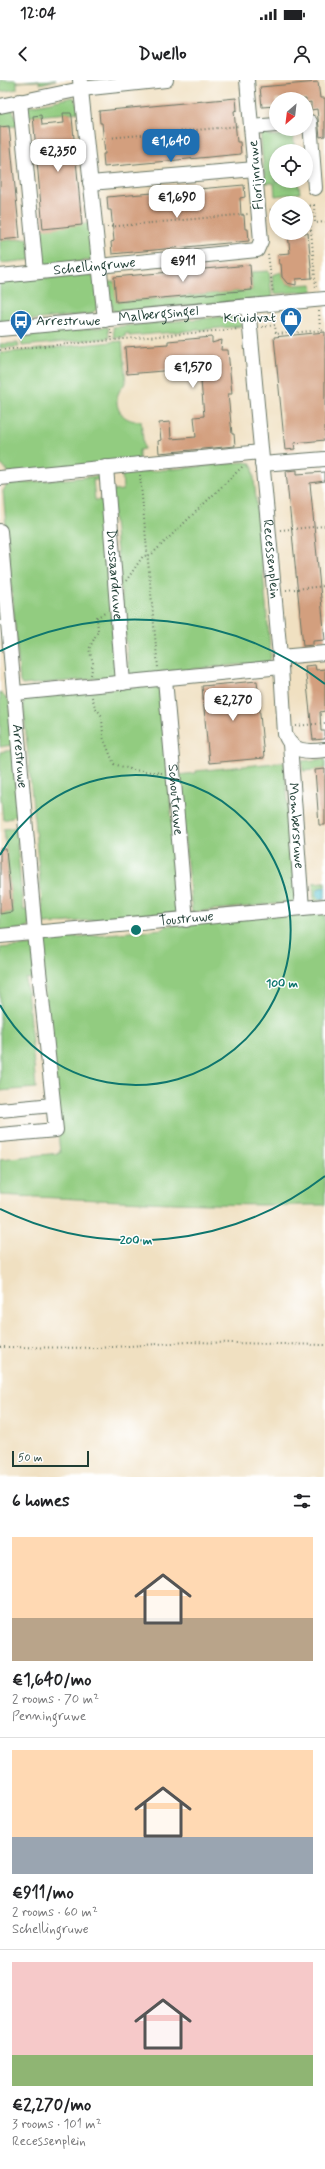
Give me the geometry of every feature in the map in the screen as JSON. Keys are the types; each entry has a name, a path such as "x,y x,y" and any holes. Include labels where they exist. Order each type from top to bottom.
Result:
{"street":[{"path":"0,106 80,84 166,80"},
{"name":"Florijnruwe","path":"247,80 259,213 261,241 259,247"},
{"path":"80,84 105,320"},
{"path":"20,101 36,272"},
{"name":"Florijnruwe","path":"251,126 269,125"},
{"path":"311,136 315,188"},
{"path":"90,183 255,168"},
{"name":"Schellingruwe","path":"0,276 253,252 259,247"},
{"name":"Malbergsingel","path":"0,329 321,300"},
{"name":"Recessenplein","path":"248,306 260,456 274,591 284,727 285,734 290,744"},
{"path":"0,478 139,464 260,456 325,460"},
{"name":"Drossaardruwe","path":"106,467 123,683"},
{"name":"Arrestruwe","path":"0,531 16,693 35,933 56,1130 0,1135"},
{"path":"16,693 162,679 280,662 325,653"},
{"name":"Schoutruwe","path":"162,679 173,773 186,920"},
{"path":"290,744 304,751 325,750"},
{"name":"Mombersruwe","path":"290,744 302,908"},
{"name":"Toustruwe","path":"0,936 325,906"},
{"path":"0,1110 53,1106"}],"path":[{"path":"86,140 251,126"},
{"path":"313,206 316,223 325,222"},
{"path":"95,228 259,213"},
{"path":"312,240 321,300 320,330"},
{"path":"259,247 269,255 274,304"},
{"path":"0,350 275,325 276,334 325,330"},
{"path":"173,773 133,770 114,764 102,737 102,716 93,704 90,686 93,663 88,649 98,631 97,617 116,602 144,556 151,555 260,456"},
{"path":"139,464 147,556 162,679"},
{"path":"268,531 325,526"},
{"path":"274,591 325,586"},
{"path":"284,727 325,723"},
{"path":"0,1347 98,1348 188,1342 325,1345"}],"green space":[{"path":"0,80 16,80 17,89 0,92"},
{"path":"39,80 39,81 17,82"},
{"path":"56,80 40,84 39,81"},
{"path":"74,97 80,112 24,117 26,107"},
{"path":"13,110 18,126 0,127 0,111"},
{"path":"267,129 268,136 293,136 294,144 269,144 269,183 265,183 260,130"},
{"path":"274,188 299,188 300,193 275,196"},
{"path":"91,223 93,256 91,260 42,267 35,229"},
{"path":"28,238 31,260 0,263 0,241"},
{"path":"269,271 272,298 117,312 113,311 112,304 109,304 107,282 115,282 117,302 252,290 251,272"},
{"path":"282,272 282,278 285,278 287,284 312,284 313,291 274,294 272,275"},
{"path":"87,274 96,277 97,309 91,314 0,323 0,282"},
{"path":"230,316 238,318 243,326 129,336 129,333 125,334 125,337 114,338 113,327"},
{"path":"108,327 109,338 22,346 21,339 35,334"},
{"path":"122,341 126,383 118,395 117,402 121,414 126,418 133,421 141,421 144,449 139,450 139,461 8,473 7,470 0,464 0,353"},
{"path":"18,343 19,347 0,348 0,344"},
{"path":"244,462 250,463 253,468 271,658 268,662 131,675 129,672 111,491 123,490 122,474"},
{"path":"98,476 100,480 93,480 95,500 102,500 117,677 22,685 20,682 3,491 6,486 11,484"},
{"path":"155,685 159,686 181,913 44,924 23,702 27,699 27,697"},
{"path":"0,692 9,701 12,745 0,747"},
{"path":"13,750 18,812 12,818 3,820 0,789 0,752"},
{"path":"325,759 325,769 303,771 302,761"},
{"path":"284,762 297,894 295,902 192,912 178,775 196,773 196,771"},
{"path":"19,827 22,829 23,841 17,843 23,910 30,910 29,927 0,933 0,914 12,912 4,829"},
{"path":"325,882 325,887 319,888 320,899 325,900 314,901 313,883"},
{"path":"325,910 325,1205 162,1203 0,1195 0,1159 60,1153 43,978 42,940 163,929 165,926"},
{"path":"34,945 37,978 26,979 36,1088 0,1091 0,948"}],"water":[{"path":"325,887 325,898 320,899 316,895 317,891 320,888"}],"building":[{"path":"318,82 320,98 325,98 325,136 320,137 317,109 313,110 313,92 269,92 269,106 262,107 260,87"},
{"path":"236,98 237,110 234,111 237,142 240,142 241,154 104,167 103,154 105,154 102,123 100,123 99,111"},
{"path":"63,113 71,113 72,117 82,225 43,229 33,116 41,115 42,125 64,123"},
{"path":"9,126 20,238 0,240 0,127"},
{"path":"244,185 245,197 240,198 241,215 244,215 245,229 248,229 249,241 112,254 111,242 114,241 111,210 108,210 107,197"},
{"path":"289,240 309,240 312,278 296,279 296,285 287,283 282,277 281,264 279,264 278,254 290,253"},
{"path":"250,265 252,290 116,302 114,277 193,270 193,267 204,266 204,269"},
{"path":"325,332 325,440 294,443 295,449 285,450 274,337"},
{"path":"212,337 212,343 222,340 221,350 228,350 232,394 228,394 232,434 234,434 235,446 159,453 158,441 161,440 159,423 170,422 171,439 196,437 194,417 204,416 201,381 204,381 203,369 197,365 185,366 186,369 127,374 125,347 168,344 168,341"},
{"path":"297,470 297,474 325,472 325,481 310,483 325,640 313,641 313,645 303,646 286,471"},
{"path":"315,665 316,670 325,669 325,711 320,712 321,731 325,731 325,739 313,740 305,666"},
{"path":"257,681 264,758 209,763 202,686"},
{"path":"325,769 325,825 319,825 315,770"},
{"path":"0,849 6,849 12,912 0,914"}],"place":[{"name":"Kruidvat","path":"291,338"},
{"name":"Arrestruwe","path":"21,340"}]}
